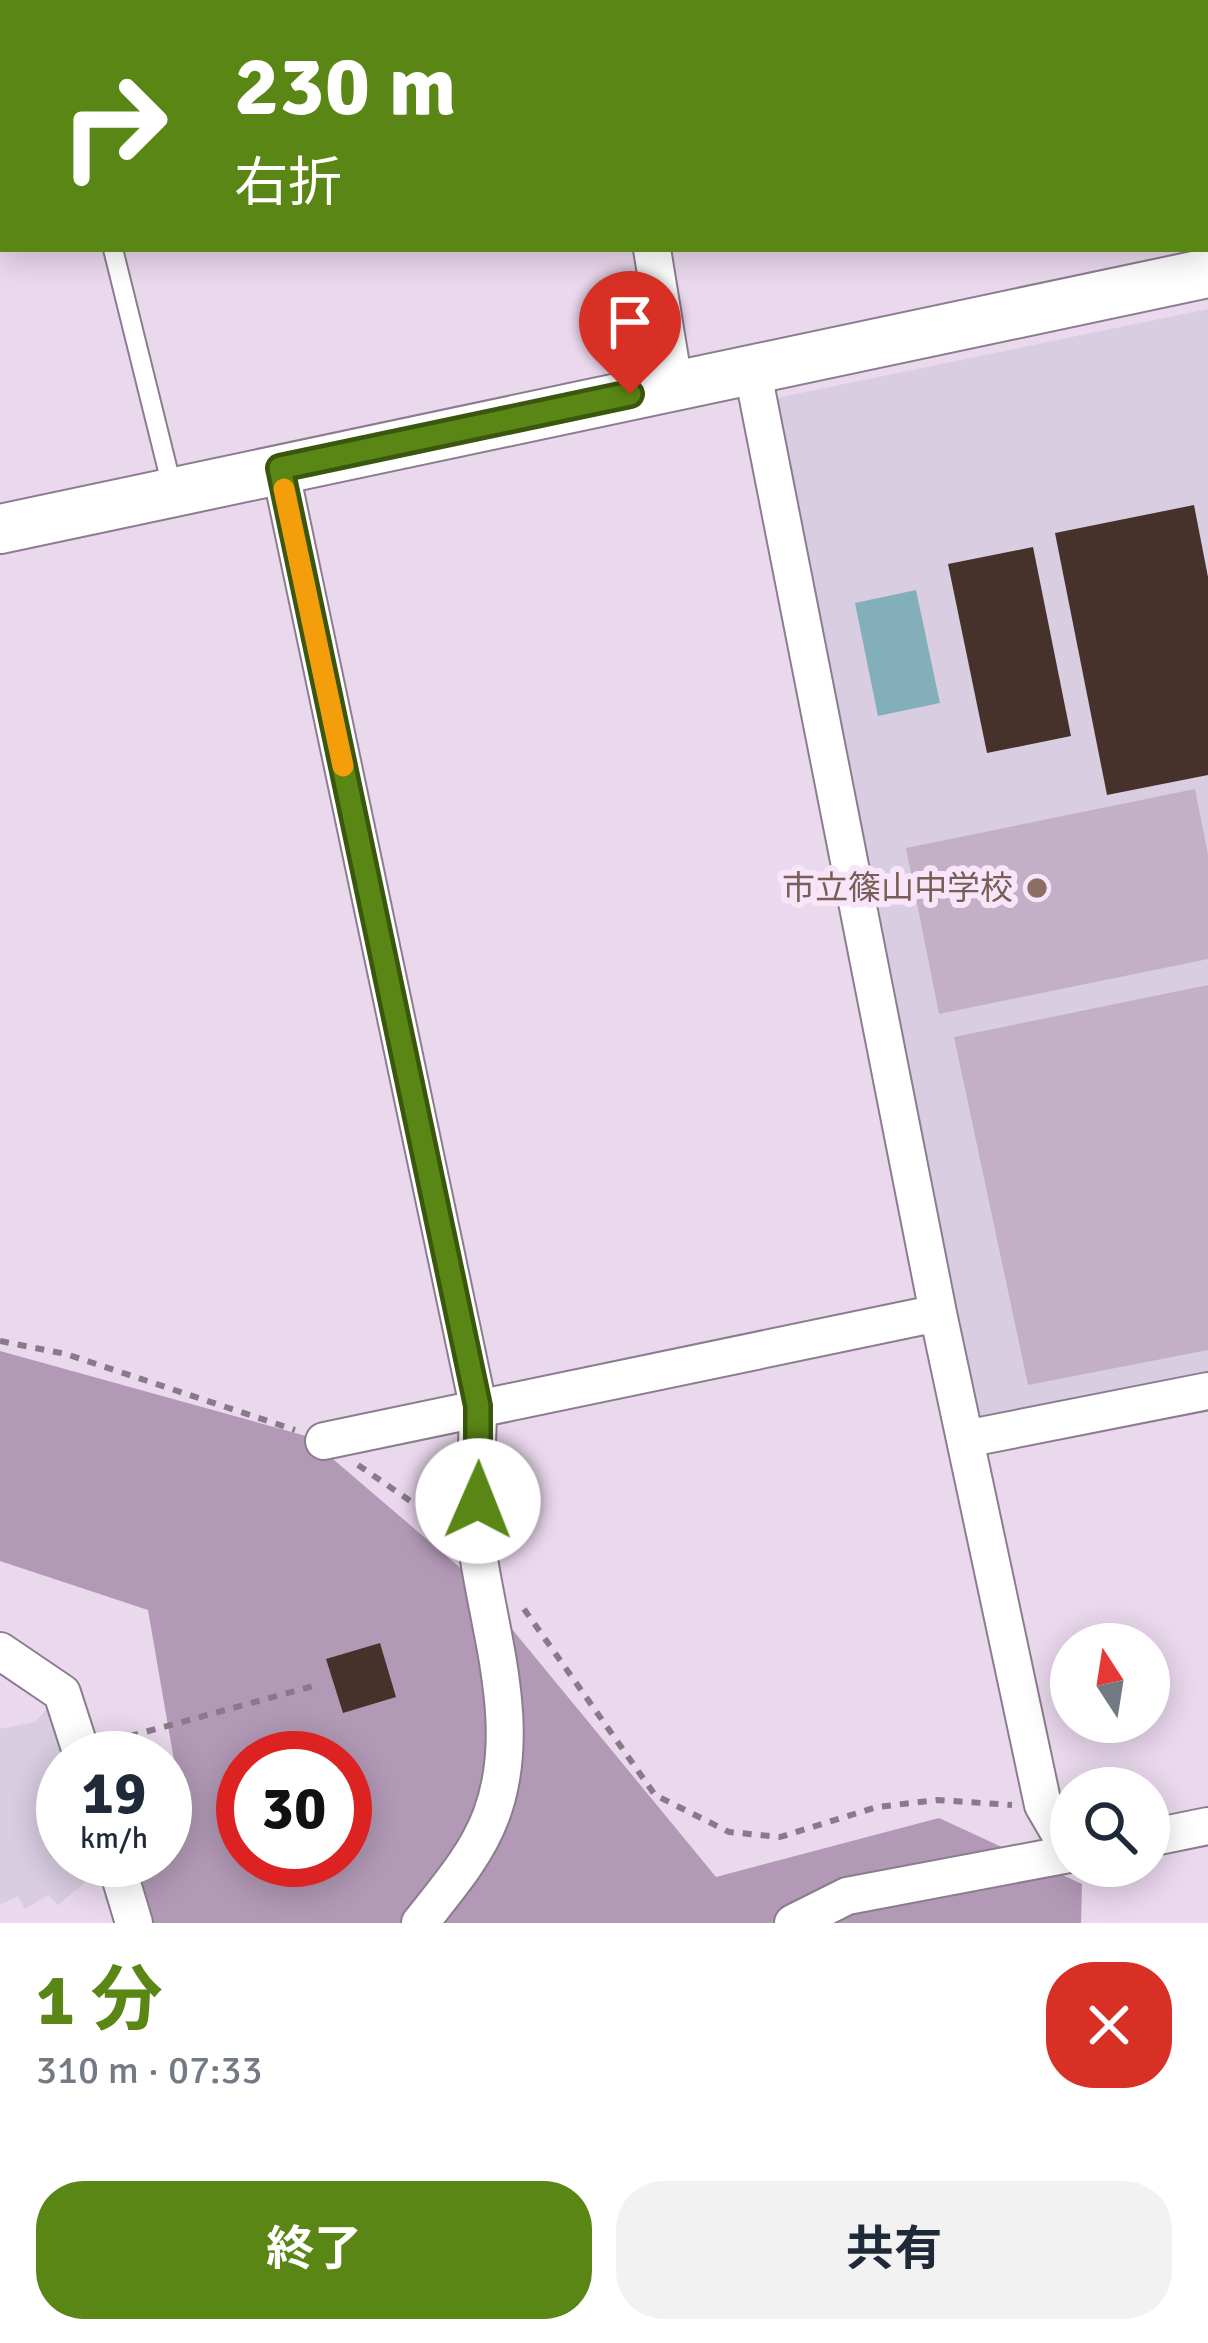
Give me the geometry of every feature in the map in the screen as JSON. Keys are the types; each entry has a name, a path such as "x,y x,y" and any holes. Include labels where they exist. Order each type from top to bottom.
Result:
{"street":[{"path":"652,252 674,385"},
{"path":"0,529 1208,273"},
{"path":"752,368 938,1313 1043,1805 1050,1818"},
{"path":"280,468 478,1406 477,1547 498,1659 506,1738 503,1768 490,1818 460,1872 420,1923"},
{"path":"324,1441 938,1313"},
{"path":"965,1439 1208,1391"},
{"path":"0,1651 62,1693 74,1731"},
{"path":"1170,1834 1208,1826"},
{"path":"793,1923 848,1896 1050,1858"},
{"path":"123,1887 134,1923"}],"lane":[{"path":"114,252 173,491"}],"path":[{"path":"0,1341 66,1354 324,1441 477,1547"},
{"path":"520,1604 655,1795 729,1832 780,1837 877,1807 938,1800 1043,1805"},
{"path":"159,1731 317,1684"}],"shaded area":[{"name":"市立篠山中学校","path":"1208,309 1208,1377 973,1423 767,400"},
{"path":"1195,789 1208,854 1208,959 939,1014 906,848"},
{"path":"1208,985 1208,1350 1028,1385 954,1037"},
{"path":"0,1351 306,1436 465,1572 716,1877 939,1818 1050,1869 1050,1887 1082,1887 1081,1923 148,1923 138,1887 192,1887 192,1731 169,1731 148,1610 0,1561"},
{"path":"62,1693 74,1731 36,1731 36,1887 80,1887 58,1905 48,1895 25,1909 18,1896 0,1905 0,1729 35,1722"}],"water":[{"path":"916,590 940,703 878,716 855,603"}],"building":[{"path":"1194,505 1208,577 1208,775 1107,795 1055,533"},
{"path":"1033,547 1071,736 987,753 948,564"},
{"path":"380,1643 396,1697 343,1713 326,1659"}],"slow traffic":[{"path":"284,489 343,766"}],"place":[{"name":"市立篠山中学校","path":"1037,888"}],"route":[{"path":"478,1501 478,1406 280,468 630,394"}]}
